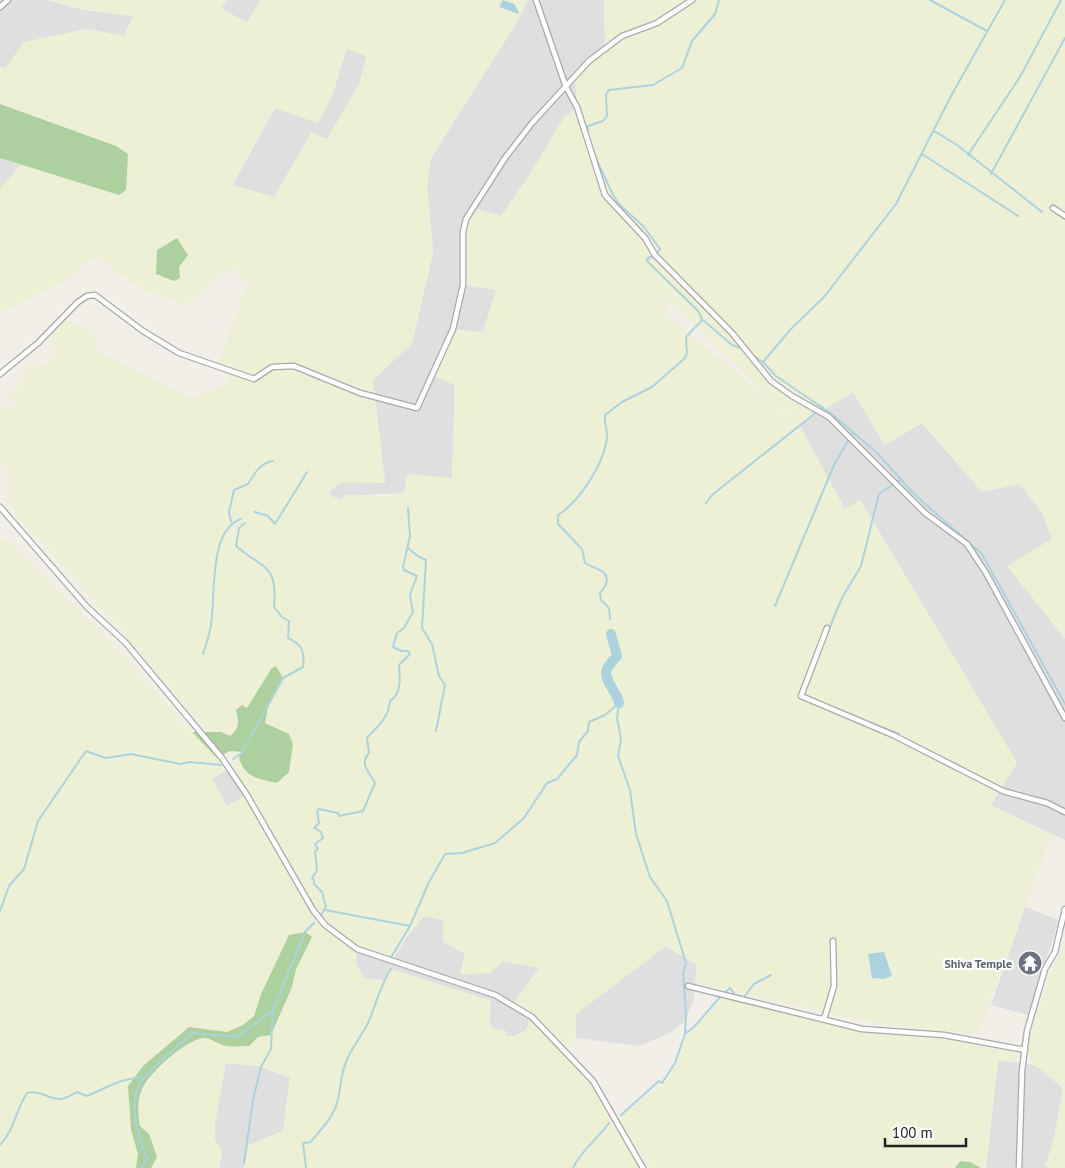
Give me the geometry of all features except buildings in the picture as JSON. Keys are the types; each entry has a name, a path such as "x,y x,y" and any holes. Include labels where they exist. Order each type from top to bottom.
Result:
{"street":[{"path":"0,7 8,0"},
{"path":"536,0 566,87 578,107 605,195 645,238 655,255 732,333 771,381 792,396 829,417 925,513 967,544 986,573 1065,718"},
{"path":"0,374 38,343 78,302 87,296 95,295 143,331 179,353 254,379 272,367 294,366 360,393 417,408 453,328 463,285 462,232 466,219 505,158 532,123 566,87 575,74 589,61 622,36 670,16 692,0"},
{"path":"1053,208 1065,216"},
{"path":"0,507 88,607 125,642 222,758 247,795 313,910 325,925 356,949 495,995 532,1017 593,1081 643,1168"},
{"path":"827,628 801,696 893,735 1003,791 1047,803 1065,812"},
{"path":"1019,1168 1025,1050 1036,996 1045,969 1055,952 1065,909"},
{"path":"822,1019 825,1016 834,986 833,941"},
{"path":"688,986 862,1029 944,1035 1025,1050"}],"shaded area":[{"path":"0,0 47,0 84,10 133,16 124,36 87,29 5,68 0,67"},
{"path":"226,0 261,0 247,23 221,8"},
{"path":"527,0 604,0 605,44 575,74 577,107 501,216 474,208 496,289 483,333 432,375 455,385 452,479 408,474 404,493 362,495 341,499 330,496 329,491 341,482 385,482 373,380 412,343 433,253 427,184 431,158 519,19"},
{"path":"347,48 367,56 359,85 327,139 311,133 274,197 232,186 275,108 332,96"},
{"path":"0,158 21,165 0,189"},
{"path":"853,392 885,445 922,423 982,492 1019,483 1042,512 1052,539 1065,639 1065,840 990,805 1017,763 861,501 845,510 799,424"},
{"path":"227,770 247,795 227,806 212,779"},
{"path":"1025,907 1059,920 1028,1015 991,1005"},
{"path":"424,916 443,920 465,954 460,974 490,973 503,961 539,968 532,1017 526,1030 515,1036 507,1036 506,1031 493,1029 489,1020 491,1001 384,980 365,979 356,964 357,949 408,935"},
{"path":"666,946 697,965 694,999 686,1019 670,1033 640,1046 576,1038 576,1014"},
{"path":"998,1060 1035,1065 1063,1088 1054,1139 1045,1166 1051,1168 986,1168"},
{"path":"225,1063 259,1066 290,1077 283,1131 249,1145 244,1168 219,1168 222,1152 215,1140 215,1124"}],"green space":[{"path":"47,0 226,0 221,9 247,22 261,0 527,0 519,19 431,158 427,184 433,253 412,343 373,380 385,483 341,482 329,491 330,496 341,499 345,495 389,496 404,493 407,474 452,478 455,385 432,375 453,329 483,332 496,290 463,285 463,232 473,208 501,216 524,184 564,117 577,107 575,74 605,44 604,0 1065,0 1065,639 1007,566 1052,539 1042,512 1019,484 982,492 922,423 885,445 853,392 799,425 845,509 860,500 1017,763 991,805 1052,835 978,1035 857,1020 695,982 697,965 666,946 576,1014 576,1038 564,1052 596,1086 647,1168 244,1168 249,1145 283,1131 290,1078 259,1066 226,1063 215,1124 215,1140 222,1152 218,1168 152,1168 157,1157 149,1134 140,1126 138,1114 141,1092 150,1078 171,1057 192,1042 205,1038 225,1046 258,1037 274,1024 292,987 296,969 312,937 261,994 254,1016 243,1025 228,1032 189,1027 143,1066 131,1130 138,1154 136,1168 0,1168 0,541 6,539 92,623 225,766 212,779 227,806 247,795 232,762 233,752 230,751 242,753 239,758 243,770 257,779 289,734 265,724 268,707 283,678 271,669 236,731 230,736 221,732 208,732 15,513 11,502 4,501 8,490 8,469 0,461 0,405 15,410 19,403 7,396 25,376 27,364 37,367 51,362 56,351 49,336 66,319 88,328 95,334 96,349 195,398 231,381 219,360 248,282 230,268 189,305 143,292 97,256 57,286 0,314 0,189 21,165 119,195 116,146 0,104 0,67 5,68 24,42 87,29 124,36 133,16 85,9","holes":["346,49 367,56 359,85 327,139 312,133 274,197 232,185 274,108 318,123 332,96","666,299 790,417 667,314","424,916 443,920 443,942 465,954 460,974 490,973 503,961 539,968 512,1005 532,1017 526,1030 515,1036 507,1036 506,1031 493,1029 489,1020 491,1001 477,996 391,969 384,980 365,979 356,964 357,949 392,961 408,935"]},
{"path":"0,104 116,146 128,154 126,190 119,195 0,158"},
{"path":"177,238 188,255 179,267 180,278 174,281 156,274 157,250"},
{"path":"276,666 283,678 268,707 265,723 289,734 293,744 289,772 277,783 259,779 249,774 239,758 242,752 230,751 217,758 192,732 221,732 230,736 236,730 238,724 236,710 242,705 247,708 271,669"},
{"path":"305,932 312,937 296,969 292,987 271,1035 258,1037 249,1046 226,1046 207,1038 196,1040 177,1051 158,1068 144,1085 139,1100 139,1122 140,1126 149,1134 157,1157 151,1168 136,1168 138,1154 131,1130 128,1086 143,1066 189,1027 227,1032 243,1025 254,1016 261,994 289,935"},
{"path":"1065,941 1065,1168 1051,1168 1045,1166 1054,1139 1063,1088 1035,1065 1025,1050 1048,981"},
{"path":"722,998 863,1031 942,1037 1018,1050 1015,1062 998,1061 986,1168 960,1161 955,1168 650,1168 617,1118 667,1080 686,1037"},
{"path":"960,1161 970,1162 981,1168 955,1168"}],"water":[{"path":"503,0 514,4 519,12 518,14 499,7"},
{"path":"884,952 892,976 884,979 872,978 868,954"}],"waterway":[{"path":"587,133 588,126 603,121 607,116 606,95 609,90 653,85 682,68 692,41 715,14 719,0"},
{"path":"930,0 987,31"},
{"path":"751,354 763,362 791,329 824,297 896,204 951,96 1005,0"},
{"path":"968,155 1020,77 1061,0"},
{"path":"991,174 1065,38"},
{"path":"934,131 957,145 1042,212"},
{"path":"593,152 619,204 644,227 660,249 655,255 648,258 647,261 699,312 702,320 686,337 687,353 685,358 652,387 622,402 605,415 606,445 597,468 575,500 558,515 558,524 582,549 585,563 600,570 606,576 605,586 600,594 601,600 609,608 610,619"},
{"path":"922,154 1018,216"},
{"path":"703,320 732,345 741,348"},
{"path":"763,362 776,376 833,415 877,453 915,495 982,554 1065,704"},
{"path":"706,503 712,495 823,407"},
{"path":"775,606 834,465 853,432"},
{"path":"231,522 229,512 234,490 248,484 261,466 273,461"},
{"path":"255,512 268,516 275,524 307,472"},
{"path":"829,629 842,598 861,566 879,494 900,480"},
{"path":"321,915 326,907 322,892 314,884 312,878 317,870 315,851 318,849 315,844 323,838 321,832 314,828 319,823 317,811 319,809 338,813 339,816 363,811 375,783 365,765 366,757 369,753 367,738 385,718 390,701 397,694 400,680 399,665 410,654 408,651 401,651 393,647 397,633 404,628 413,612 410,595 417,576 404,570 403,567 410,536 408,508"},
{"path":"203,654 210,628 218,550 223,536 230,526 241,519"},
{"path":"233,759 242,753 283,678 303,667 304,662 302,649 297,643 288,638 289,621 282,617 274,607 275,593 271,575 267,569 236,546 239,528 245,523"},
{"path":"408,548 426,560 422,628 432,644 439,676 445,685 436,731"},
{"path":"611,634 617,656 609,665 606,673 608,682 619,703"},
{"path":"619,703 617,718 621,739 618,756 630,790 636,834 650,877 667,901 686,963 683,973 686,1015 685,1034 675,1063 662,1083 659,1081 621,1115"},
{"path":"325,910 410,926 429,882 445,854 462,853 495,843 524,818 547,783 557,779 577,755 579,742 588,731 589,722 605,715 619,703"},
{"path":"848,714 899,734"},
{"path":"0,911 9,886 24,869 38,821 86,751 106,758 131,754 180,764 189,762 221,765"},
{"path":"141,1168 147,1159 139,1134 135,1114 135,1099 139,1086 147,1074 193,1033 237,1037 273,1010 305,932 314,923"},
{"path":"390,959 410,926"},
{"path":"306,1168 303,1143 311,1142 333,1114 346,1062 367,1025 383,983 391,969"},
{"path":"723,994 730,988 735,995 744,997 754,984 771,975"},
{"path":"685,1034 695,1026 720,997"},
{"path":"244,1163 253,1100 261,1067 271,1049 273,1010"},
{"path":"0,1145 9,1133 27,1093 36,1092 57,1099 65,1098 77,1092 87,1096 120,1081 142,1078"},
{"path":"573,1168 580,1156 609,1123"}],"place":[{"name":"Shiva Temple","path":"1030,963"}]}
